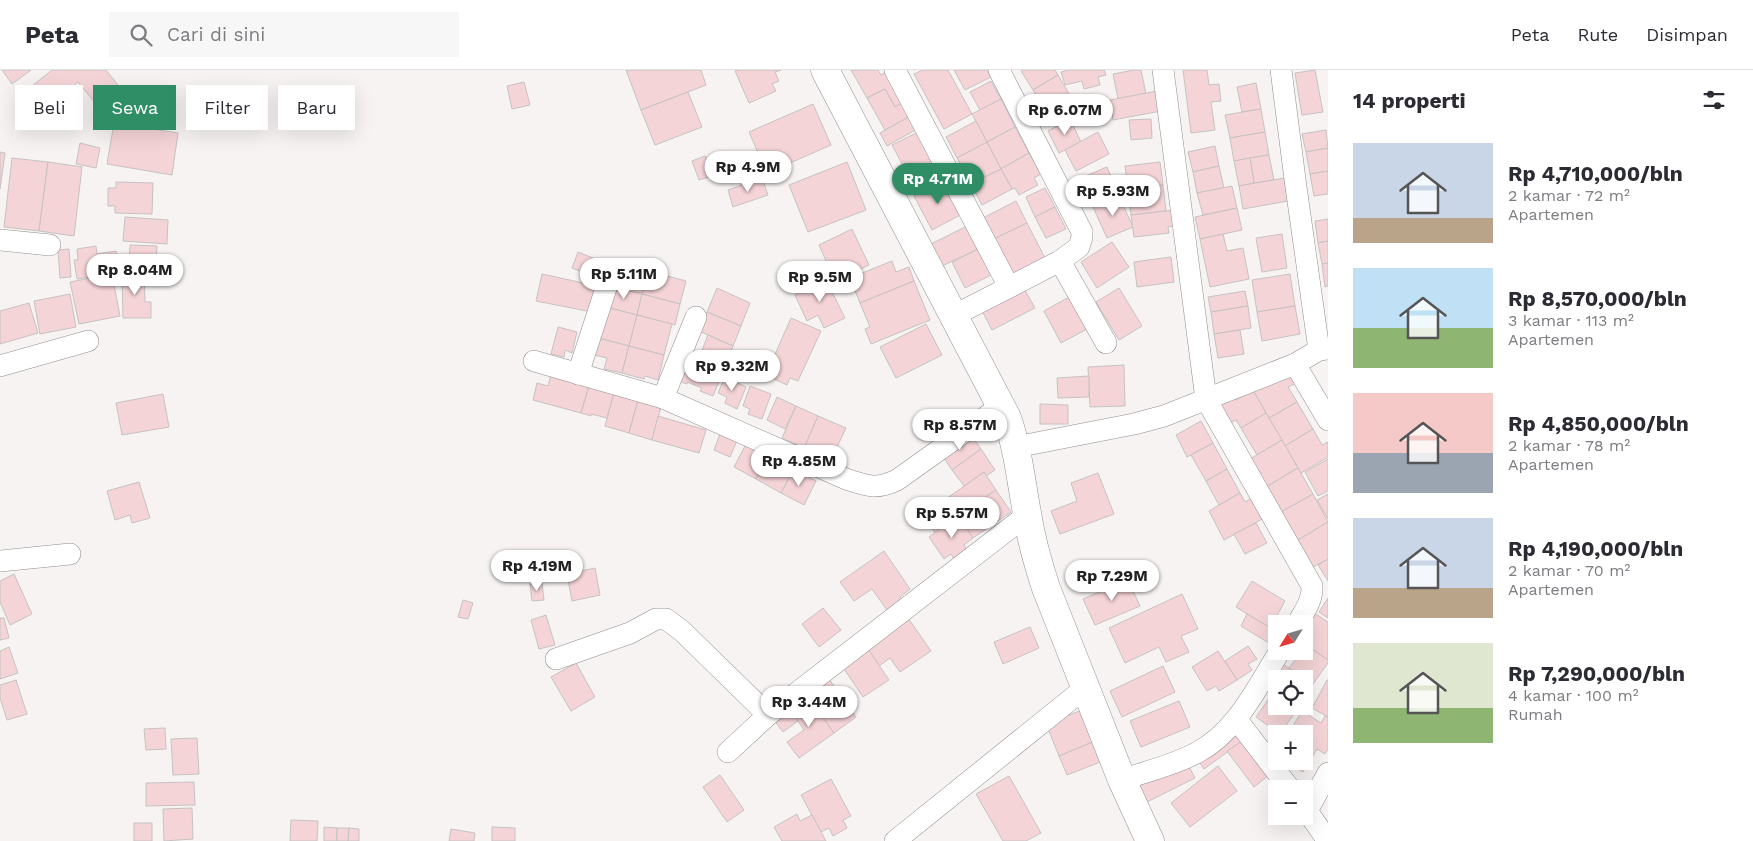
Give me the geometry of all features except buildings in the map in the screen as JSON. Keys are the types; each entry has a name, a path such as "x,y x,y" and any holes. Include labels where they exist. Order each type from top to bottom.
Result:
{"street":[{"path":"825,70 1001,406 1012,431 1039,569 1122,780 1150,841"},
{"path":"895,70 1009,287"},
{"path":"1164,70 1206,399 1312,586 1308,606 1302,615"},
{"path":"1016,447 1134,424 1164,416 1295,364 1323,349 1296,187 1281,70"},
{"path":"953,316 1060,260 1079,247 1082,237 1082,232 1004,71"},
{"path":"0,240 50,245"},
{"path":"1060,260 1106,343"},
{"path":"578,374 609,280"},
{"path":"663,398 696,317"},
{"path":"0,366 88,341"},
{"path":"534,361 663,398 846,479 874,486 881,486 897,480 1001,406"},
{"path":"1295,364 1327,417"},
{"path":"728,752 768,715 1027,515"},
{"path":"0,561 70,554"},
{"path":"556,659 630,633 656,620 666,619 682,631 768,715"},
{"path":"1122,780 1199,752 1212,744 1237,720 1274,660"},
{"path":"895,841 1085,688"},
{"path":"1237,720 1283,780"},
{"path":"1313,796 1328,773"},
{"path":"1313,820 1328,841"}]}
